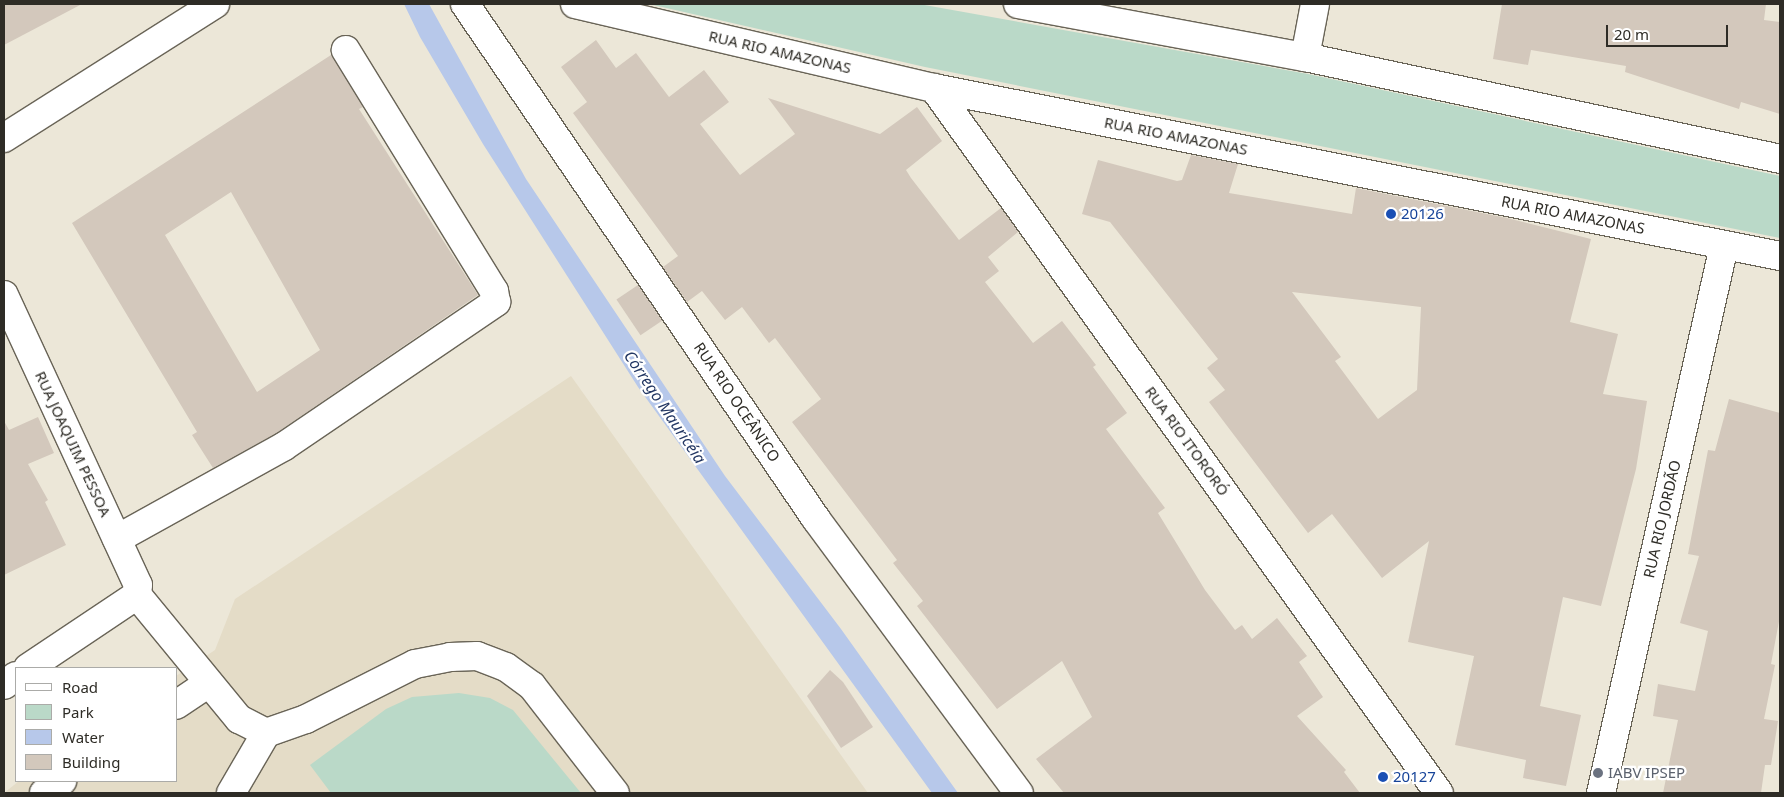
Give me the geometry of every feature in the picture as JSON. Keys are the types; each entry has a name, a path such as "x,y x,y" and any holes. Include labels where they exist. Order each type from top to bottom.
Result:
{"street":[{"path":"4,138 215,4"},
{"name":"RUA RIO OCEÂNICO","path":"466,4 816,518 1019,793"},
{"name":"RUA RIO AMAZONAS","path":"575,4 934,88 1780,256"},
{"path":"1018,4 1305,56 1780,159"},
{"path":"1305,56 1315,4"},
{"path":"117,539 283,446 496,302 494,290 346,50"},
{"name":"RUA RIO ITORORÓ","path":"934,88 1439,793"},
{"name":"RUA RIO JORDÃO","path":"1600,793 1724,246"},
{"name":"RUA JOAQUIM PESSOA","path":"4,295 138,585 137,595"},
{"path":"29,667 137,595 207,684 239,719 266,733"},
{"path":"231,793 266,733 306,719 415,664 450,657 477,656 506,667 532,686 616,793"},
{"path":"4,685 15,677"},
{"path":"178,704 207,684"},
{"path":"44,793 60,782"}],"shaded area":[{"path":"571,376 868,793 4,793 18,782 178,782 178,675 215,650 235,599"}],"green space":[{"path":"649,4 919,4 1308,74 1780,176 1780,238 925,67"},
{"path":"459,693 490,698 513,710 581,793 331,793 310,765 386,709 412,697"}],"water":[{"name":"Córrego Mauricéia","path":"404,4 429,4 526,179 725,476 841,629 958,793 932,793 638,387 483,144 420,37"}],"building":[{"path":"4,4 82,4 4,45"},
{"path":"1502,4 1766,4 1764,20 1780,22 1780,114 1741,102 1739,109 1625,72 1626,66 1531,50 1528,65 1493,59"},
{"path":"596,40 616,68 636,53 669,97 704,70 729,102 700,124 740,175 795,134 768,98 880,134 917,107 942,141 906,170 911,178 959,240 1001,208 1018,232 988,257 999,271 985,282 1033,343 1062,321 1096,365 1093,367 1127,413 1106,429 1165,508 1158,513 1205,590 1235,630 1242,625 1252,639 1277,618 1307,656 1299,662 1323,697 1297,716 1346,770 1344,772 1360,793 1064,793 1036,759 1092,717 1062,661 997,709 917,606 923,601 893,563 897,560 792,422 821,399 775,338 769,343 742,307 725,320 702,291 687,302 663,267 678,256 573,113 587,102 561,67"},
{"path":"331,55 363,107 359,109 478,295 275,434 213,468 192,435 197,432 72,223","holes":["231,192 320,350 257,392 165,235"]},
{"path":"1191,155 1238,164 1229,193 1352,214 1356,188 1507,218 1591,239 1570,322 1618,334 1603,394 1647,401 1636,469 1601,606 1563,597 1540,706 1581,715 1566,786 1523,778 1526,760 1455,745 1474,656 1408,642 1429,541 1382,578 1332,514 1308,533 1209,402 1225,390 1207,368 1218,359 1110,222 1082,214 1098,160 1177,181 1182,180","holes":["1292,292 1421,307 1417,390 1378,419 1335,361 1341,357"]},
{"path":"638,285 662,321 640,335 616,300"},
{"path":"1729,399 1780,413 1780,616 1771,664 1775,665 1764,719 1778,721 1771,765 1765,765 1761,793 1663,793 1678,720 1653,716 1658,684 1695,691 1708,631 1680,623 1699,556 1688,554 1708,450 1715,451"},
{"path":"38,417 54,453 28,464 48,500 45,502 66,545 4,575 4,421 9,430"},
{"path":"830,670 843,682 873,727 841,748 807,696"}],"place":[{"name":"20126","path":"1391,214"},
{"name":"IABV IPSEP","path":"1598,773"},
{"name":"20127","path":"1383,777"}]}
